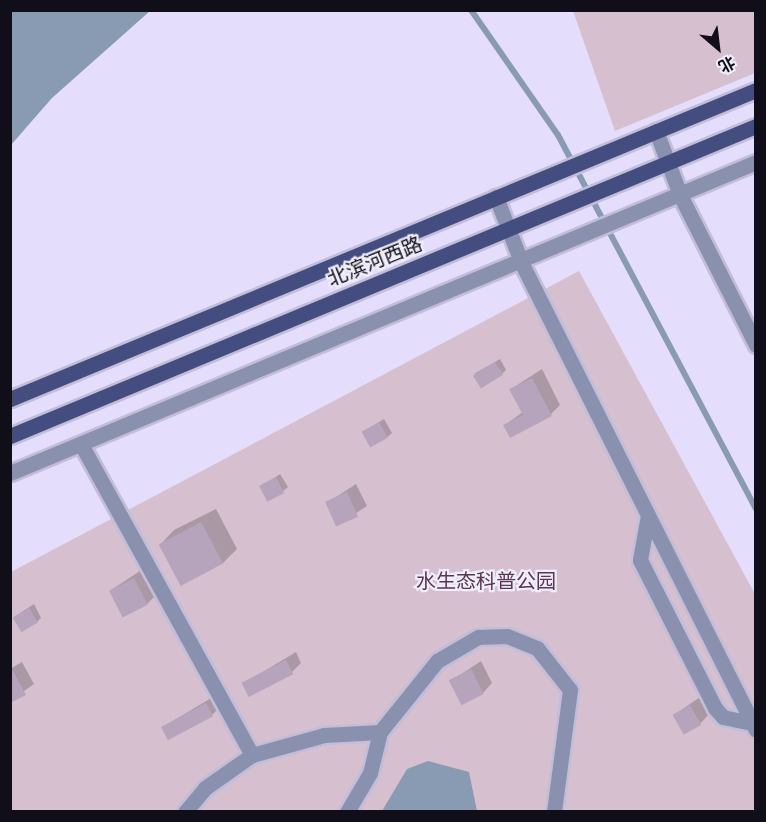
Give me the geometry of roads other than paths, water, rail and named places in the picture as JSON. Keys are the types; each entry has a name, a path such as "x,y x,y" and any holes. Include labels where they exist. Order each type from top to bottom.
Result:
{"main road":[{"name":"北滨河西路","path":"10,399 756,90"},
{"name":"北滨河西路","path":"10,436 756,126"}],"street":[{"path":"656,131 681,197 756,345"},
{"path":"10,473 522,264 681,197 756,162"},
{"path":"496,197 522,264 753,726"},
{"path":"81,444 252,755"},
{"path":"648,515 640,560 715,708 723,717 753,726"},
{"path":"347,812 370,773 381,732 437,661 458,646 478,637 522,640 552,661 570,690 554,812"},
{"path":"185,812 205,788 252,755 324,735 381,732"}],"water":[{"path":"11,10 150,11 52,98 11,145"},
{"path":"428,761 469,772 477,811 382,811 407,769"}],"waterway":[{"path":"471,10 558,135 756,509"}],"park label":[{"name":"水生态科普公园","path":"486,581"}]}
